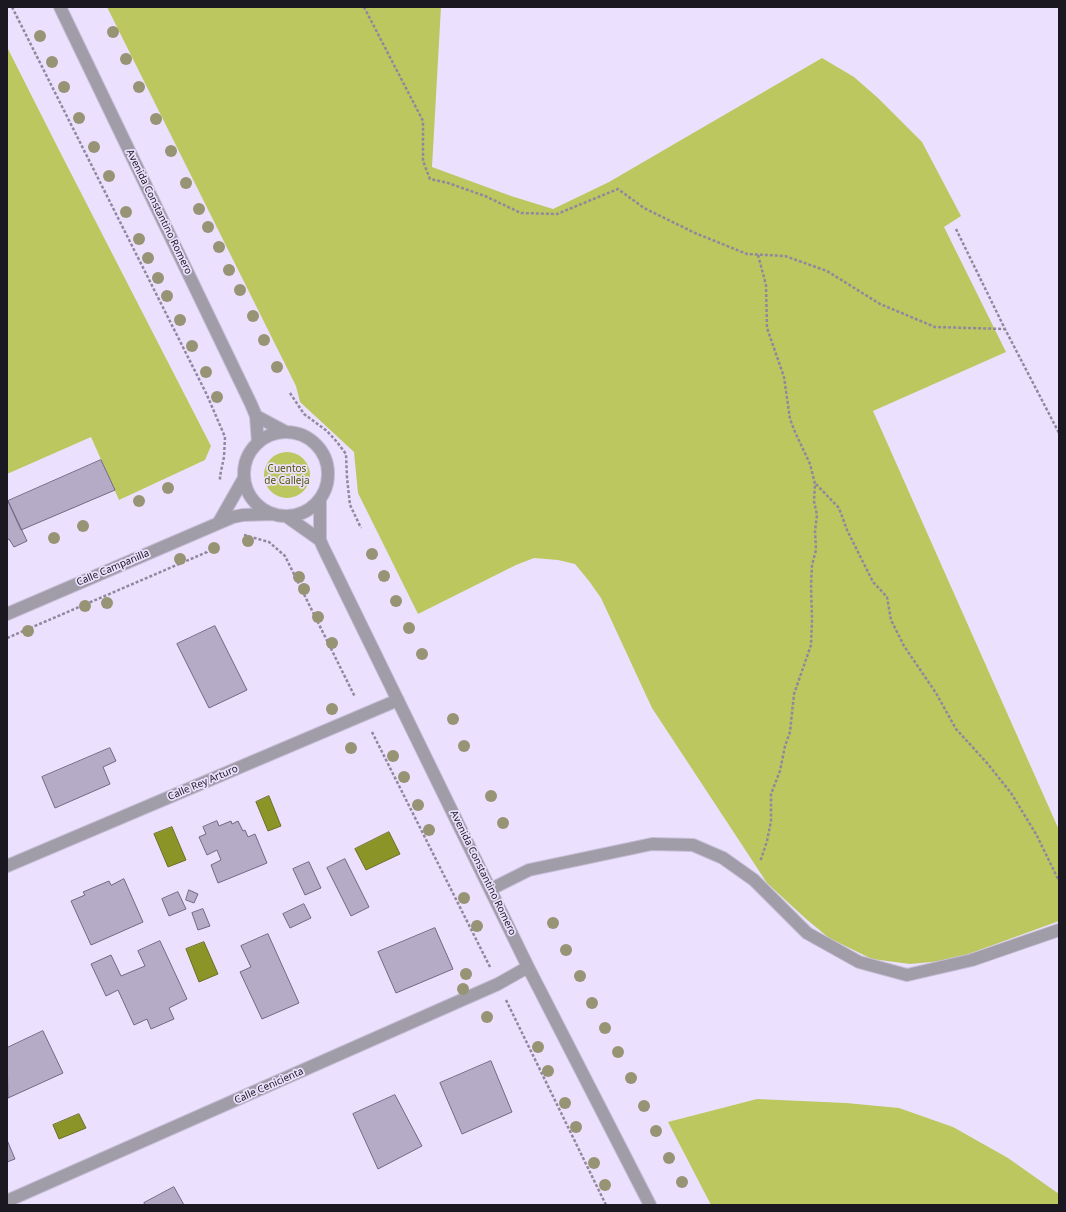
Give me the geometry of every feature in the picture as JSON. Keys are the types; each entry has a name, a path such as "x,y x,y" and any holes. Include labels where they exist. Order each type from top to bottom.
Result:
{"street":[{"name":"Avenida Constantino Romero","path":"60,7 256,416 258,443"},
{"path":"230,512 286,516 298,514 310,509 320,500 326,487 328,473 326,459 318,447 308,438 286,432 256,416"},
{"path":"273,514 264,510 257,504 248,492 244,478 245,464 251,451 258,443 276,433 286,432"},
{"name":"Calle Campanilla","path":"7,614 219,522 230,512 244,478"},
{"name":"Avenida Constantino Romero","path":"320,500 320,540 528,967 650,1205"},
{"name":"Avenida Constantino Romero","path":"286,516 320,540"},
{"name":"Calle Rey Arturo","path":"7,866 398,700"},
{"path":"491,889 529,870 652,844 693,845 724,858 754,880 807,933 858,962 908,975 972,960 1059,930"},
{"name":"Calle Cenicienta","path":"7,1202 498,984 528,967"}],"path":[{"path":"12,7 207,395 225,437 224,457 220,476 222,497 241,533 246,536 268,542 285,556 606,1205"},
{"path":"364,7 423,121 423,161 430,179 448,183 485,196 521,213 557,214 618,189 644,208 694,233 747,254 785,256 827,271 880,304 935,327 1004,329"},
{"path":"956,229 1004,329 1059,433"},
{"path":"754,880 772,821 771,794 780,771 785,746 790,732 794,694 811,645 811,585 812,565 816,550 815,531 817,516 814,501 815,484 810,464 790,419 784,377 767,328 766,285 758,255"},
{"path":"290,392 304,414 327,431 346,454 346,478 350,505 361,528"},
{"path":"815,484 839,508 847,530 873,582 887,598 891,620 904,646 936,693 956,729 987,763 1011,793 1036,834 1059,881"}],"green space":[{"path":"107,7 441,7 432,167 511,196 553,209 609,182 822,58 854,77 878,98 922,142 961,216 944,227 1006,352 873,411 1059,830 1059,921 952,960 910,964 872,959 829,938 767,883 652,708 601,598 575,564 558,560 534,558 516,565 418,614 358,493 354,452 300,402 296,386"},
{"path":"7,47 211,446 205,460 119,500 91,437 7,474"},
{"name":"Cuentos de Calleja","path":"282,452 292,452 300,456 306,462 310,470 310,480 306,488 300,494 292,498 282,498 274,494 268,488 264,480 264,470 268,462 274,456"},
{"path":"757,1099 846,1103 899,1108 953,1127 1008,1158 1059,1194 1059,1205 711,1205 668,1122"}],"shaded area":[{"path":"269,796 281,826 268,831 256,802"},
{"path":"172,827 186,860 168,867 154,834"},
{"path":"389,832 400,854 366,870 355,849"},
{"path":"204,942 218,974 199,982 186,949"},
{"path":"79,1114 86,1128 59,1139 53,1125"}],"building":[{"path":"101,460 115,490 21,530 8,501"},
{"path":"7,501 27,541 14,547 9,539 7,540"},
{"path":"215,626 247,690 209,708 177,644"},
{"path":"110,748 116,761 103,767 110,784 55,808 42,777"},
{"path":"217,821 219,826 231,821 232,824 238,821 248,837 255,834 267,863 218,883 211,865 221,860 217,850 207,855 199,837 206,834 203,827"},
{"path":"345,859 369,907 351,916 327,868"},
{"path":"309,862 321,888 305,895 293,869"},
{"path":"124,879 143,922 91,945 71,901 85,895 83,892 109,881 111,885"},
{"path":"189,890 198,894 194,903 186,900"},
{"path":"178,892 186,909 169,916 162,899"},
{"path":"304,904 311,918 290,928 283,914"},
{"path":"203,909 210,926 198,930 192,913"},
{"path":"435,928 453,969 396,993 378,952"},
{"path":"268,934 299,1003 262,1019 240,972 251,967 241,946"},
{"path":"160,941 187,999 169,1008 174,1019 151,1029 147,1019 134,1025 118,990 106,996 91,964 111,955 121,976 145,966 138,951"},
{"path":"43,1031 63,1073 8,1098 7,1048"},
{"path":"491,1061 512,1112 462,1134 440,1083"},
{"path":"395,1095 422,1146 378,1169 353,1114"},
{"path":"7,1140 15,1159 7,1162"},
{"path":"174,1187 184,1205 145,1205 144,1203"}]}
